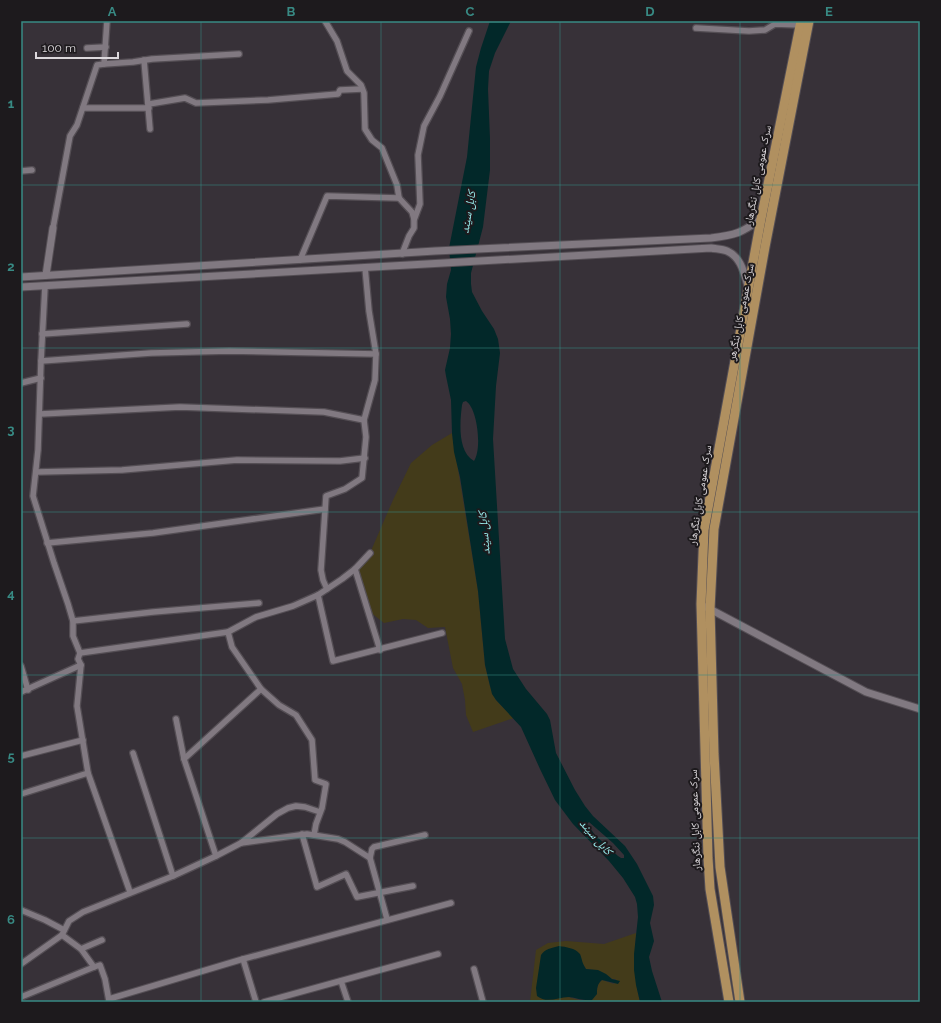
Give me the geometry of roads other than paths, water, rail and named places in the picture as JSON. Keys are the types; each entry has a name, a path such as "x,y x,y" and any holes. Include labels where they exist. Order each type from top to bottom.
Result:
{"highway":[{"name":"سرک عمومی کابل ننگرهار","path":"729,1002 710,889 708,858 700,604 704,530 761,219 804,22"},
{"name":"سرک عمومی کابل ننگرهر","path":"710,609 715,522 804,22"},
{"name":"سرک عمومی کابل ننگرهار","path":"710,609 714,754 720,867 740,1002"}],"street":[{"path":"104,64 107,21"},
{"path":"325,21 337,41 347,71 361,85 365,99 365,130 372,140 382,148 397,185 400,198 412,212 414,228 406,241 402,254"},
{"path":"696,28 749,31 764,30 775,24 804,22"},
{"path":"414,220 420,204 418,155 424,126 440,96 469,31"},
{"path":"87,48 106,47"},
{"path":"46,275 70,136 78,125 97,65 144,60 239,54"},
{"path":"144,60 150,129"},
{"path":"83,108 149,106 185,98 196,103 268,100 338,94 340,90 362,89"},
{"path":"21,171 32,170"},
{"path":"300,260 327,196 400,198"},
{"path":"21,277 436,251 725,236 746,230 761,219"},
{"path":"21,287 711,248 727,251 737,259 744,271 748,290"},
{"path":"251,263 252,274"},
{"path":"327,589 321,570 326,496 346,489 362,478 365,458 366,437 364,420 374,380 376,354 365,267"},
{"path":"45,286 40,414 33,496 73,621 73,636 80,652 78,659 81,665 76,706 88,773 130,892"},
{"path":"42,334 187,324"},
{"path":"41,362 151,353 229,351 376,354"},
{"path":"21,383 41,378"},
{"path":"40,414 180,407 324,412 364,420"},
{"path":"36,472 122,470 237,460 340,461 365,458"},
{"path":"47,543 153,533 325,509"},
{"path":"80,652 228,632 256,617 293,606 318,595 355,569 370,553"},
{"path":"355,569 380,650"},
{"path":"318,595 333,661 442,634"},
{"path":"73,621 153,612 259,603"},
{"path":"700,604 866,692 920,709"},
{"path":"228,632 232,647 261,689 279,705 296,715 312,740 315,780 326,784 322,808 314,835"},
{"path":"21,692 81,665"},
{"path":"21,666 28,690"},
{"path":"184,759 261,689"},
{"path":"176,719 184,759 216,856"},
{"path":"21,756 83,740"},
{"path":"132,753 173,876"},
{"path":"21,794 88,773"},
{"path":"21,964 63,933 69,921 83,912 173,876 216,856 241,843 277,814 288,808 296,806 305,807 320,812"},
{"path":"241,843 302,834 314,835 338,839 370,858"},
{"path":"302,834 317,887 346,874 357,897 413,886"},
{"path":"387,919 370,858 372,849 374,847 425,835"},
{"path":"21,997 100,965 105,979 109,1000 243,959 450,903"},
{"path":"21,910 38,916 63,933 81,949 94,967"},
{"path":"81,949 102,940"},
{"path":"264,1002 438,954"},
{"path":"243,959 256,1002"},
{"path":"474,968 483,1002"},
{"path":"341,981 348,1002"}],"water":[{"name":"کابل سيند","path":"490,21 511,21 495,53 489,71 490,170 483,227 471,273 472,292 494,329 498,339 500,353 496,386 493,439 505,639 513,669 526,689 547,714 550,720 556,753 575,790 593,816 625,846 637,864 653,896 654,905 650,923 654,941 649,957 662,1002 640,1002 634,970 634,954 638,917 635,897 623,878 609,861 573,824 555,800 521,727 492,694 485,665 478,591 460,477 454,452 451,400 445,370 450,348 451,334 446,297 447,284 451,270 449,248 467,157 476,67","holes":["466,401 470,405 473,412 478,430 478,448 474,461 469,456 462,443 460,427 462,405 463,402","589,822 613,843 624,855 624,858 618,856 595,835 587,824"]},
{"path":"559,946 576,950 580,954 586,969 598,970 612,979 620,981 618,984 602,980 598,985 597,994 592,1000 569,997 545,1000 537,996 536,988 541,955 546,950"}]}
